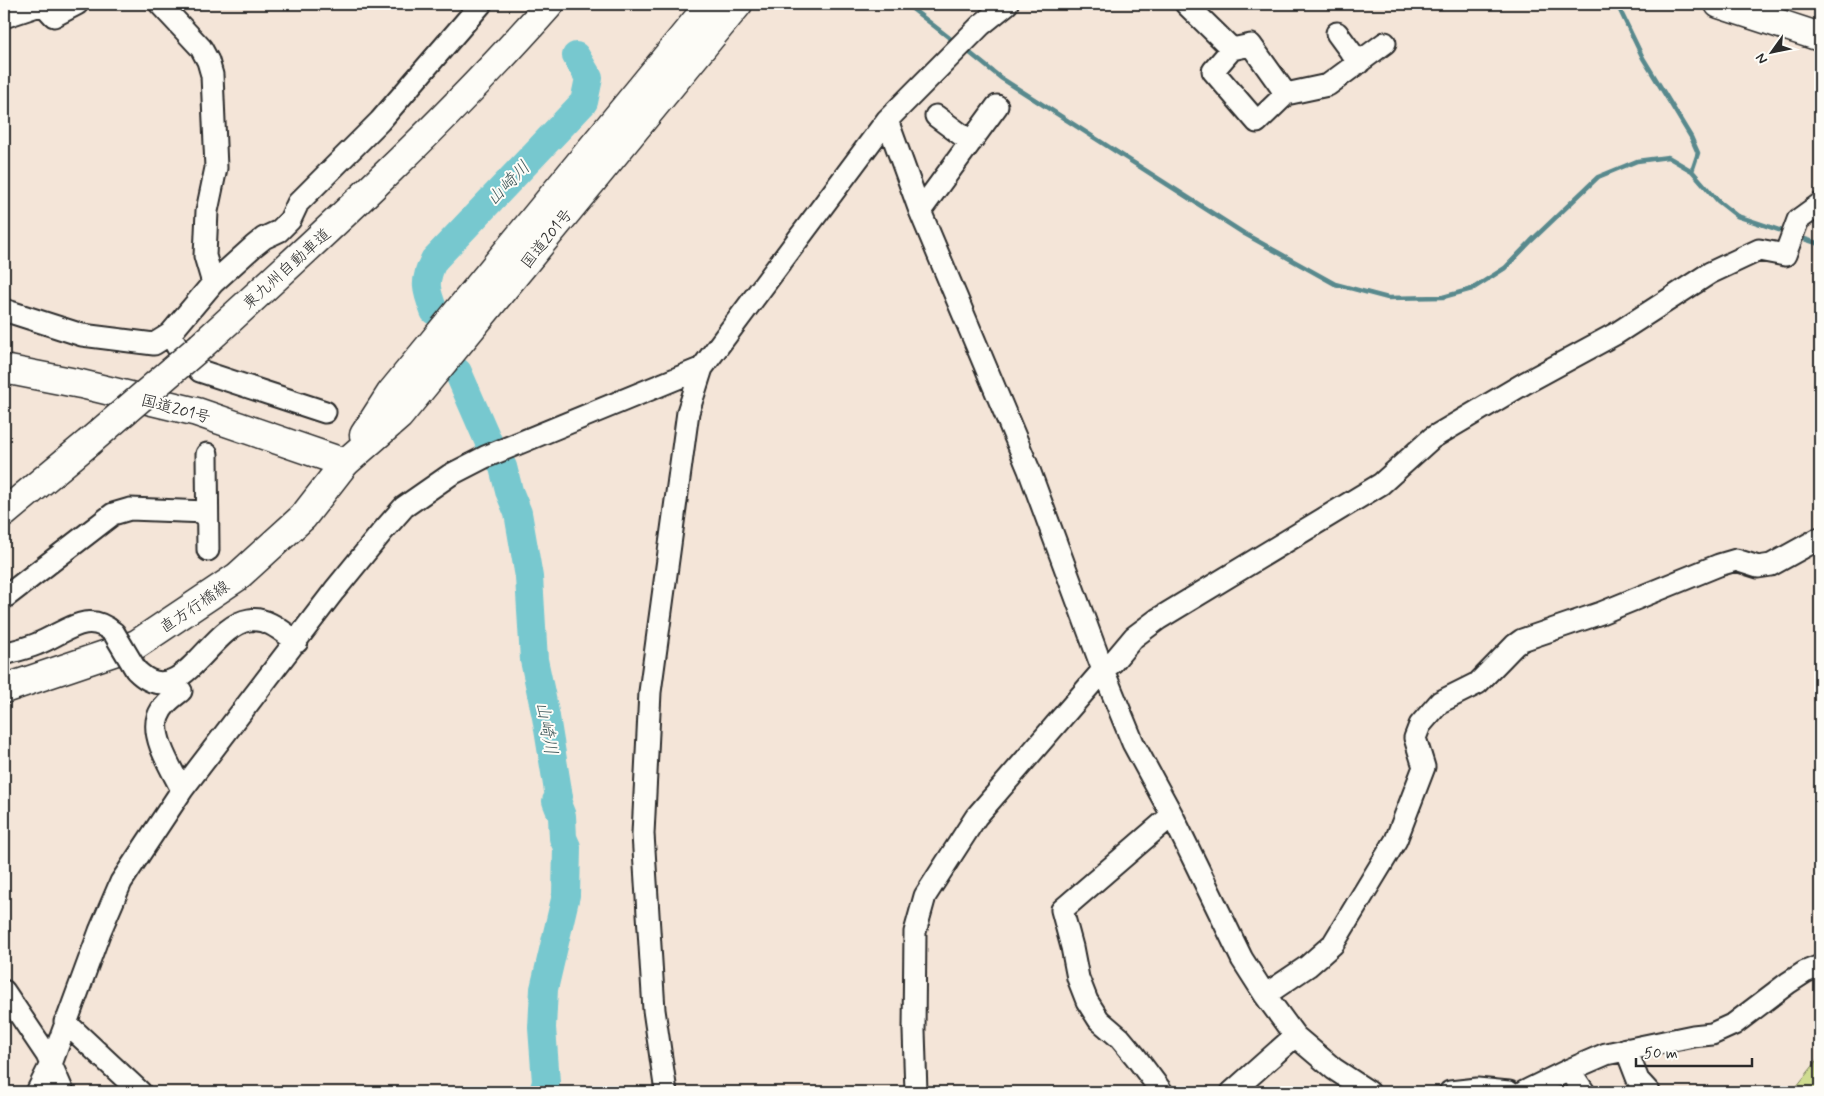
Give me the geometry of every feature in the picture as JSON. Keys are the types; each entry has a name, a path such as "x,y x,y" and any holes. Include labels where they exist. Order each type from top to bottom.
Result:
{"main road":[{"name":"東九州自動車道","path":"4,513 201,346 332,227 434,127 550,4"},
{"name":"国道201号","path":"345,463 391,393 710,4"},
{"name":"国道201号","path":"345,463 399,416 738,4"},
{"path":"1719,4 1820,37"},
{"name":"国道201号","path":"4,369 81,384 198,412 345,463"},
{"name":"直方行橋線","path":"4,689 137,644 184,613 238,577 303,517 345,463"}],"street":[{"path":"4,17 43,4 54,16 77,4"},
{"path":"160,4 201,48 208,61 212,75 216,168 207,210 205,256 213,283"},
{"path":"4,310 82,335 154,344 170,334 213,283 254,246 264,238 279,231 290,220 298,203 380,121 480,4"},
{"path":"666,1092 654,1010 643,834 650,692 688,412 702,368 887,120 981,25 1008,4"},
{"path":"1186,4 1232,48"},
{"path":"1337,34 1359,63"},
{"path":"1286,94 1251,45 1232,48 1213,71 1257,122 1286,94 1328,86 1385,43"},
{"path":"920,211 997,106"},
{"path":"936,116 971,142"},
{"path":"887,120 920,211 1028,470 1103,670 1133,743 1172,815 1242,959 1265,995 1295,1036 1334,1069 1369,1092"},
{"path":"916,1092 914,1031 915,932 925,896 976,817 1103,670 1113,662 1134,637 1158,619 1381,484 1432,438 1525,383 1617,333 1710,273 1759,250 1785,255 1798,220 1820,204"},
{"path":"170,334 178,348 200,371 325,412"},
{"path":"37,1092 51,1064 100,930 121,882 182,790 297,642 334,591 404,507 450,475 485,458 702,368"},
{"path":"207,454 206,512 208,550"},
{"path":"4,598 113,514 130,509 206,512"},
{"path":"1265,995 1308,966 1333,944 1396,840 1424,767 1415,738 1420,725 1440,702 1478,683 1522,640 1601,614 1719,565 1736,560 1758,567 1772,565 1820,538"},
{"path":"4,654 37,644 77,624 92,622 107,626 142,677 151,681 166,683 182,676 216,641 233,627 248,620 259,620 273,625 297,642"},
{"path":"181,691 165,704 158,717 156,732 182,790"},
{"path":"1162,1092 1120,1038 1099,1020 1086,1001 1078,978 1062,910 1172,815"},
{"path":"1524,1092 1606,1054 1693,1036 1712,1034 1734,1024 1788,983 1805,972 1820,966"},
{"path":"4,991 51,1064 62,1092"},
{"path":"65,1022 140,1092"},
{"path":"1232,1092 1295,1036"},
{"path":"1626,1049 1638,1080 1649,1092"},
{"path":"1569,1070 1584,1092"},
{"path":"1450,1092 1477,1089 1509,1092"}],"green space":[{"path":"1820,1057 1820,1092 1792,1092 1793,1091"}],"waterway":[{"path":"906,4 956,43"},
{"path":"1617,4 1643,58 1691,137 1698,153 1692,171"},
{"path":"965,49 1001,78 1245,234 1335,284 1388,298 1443,297 1472,289 1505,268 1598,177 1637,161 1668,157 1692,171 1718,201 1737,216 1788,233"},
{"name":"山崎川","path":"434,311 427,286 428,274 434,260 584,102 589,78 576,56"},
{"path":"1798,237 1820,244"},
{"name":"山崎川","path":"458,372 489,443 503,467 509,491 518,513 529,577 534,660 546,717 559,797 556,801 562,816 563,838 567,847 566,895 544,989 542,1028 546,1082 543,1092"}]}
